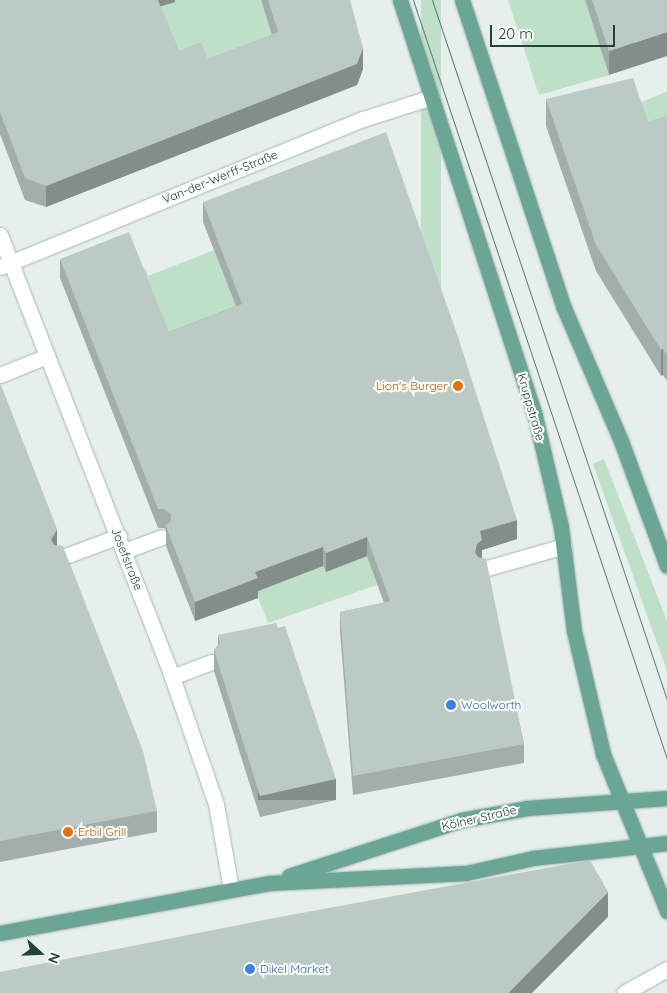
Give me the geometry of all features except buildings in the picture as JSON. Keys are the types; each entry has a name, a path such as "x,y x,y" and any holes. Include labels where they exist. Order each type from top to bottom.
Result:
{"main road":[{"name":"Kruppstraße","path":"400,0 535,416 564,546 578,649 603,754 667,910"},
{"path":"462,0 564,308 621,440 667,566"},
{"name":"Kölner Straße","path":"269,883 461,820 526,808 667,798"},
{"name":"Kölner Straße","path":"0,932 269,883 466,873 533,858 667,843"}],"street":[{"name":"Van-der-Werff-Straße","path":"5,265 363,119 432,97"},
{"name":"Josefstraße","path":"0,235 5,265 47,356 119,536 172,677 216,804 231,889"},
{"path":"1,372 47,356"},
{"path":"60,558 119,536"},
{"path":"124,551 162,536"},
{"path":"484,569 564,546"},
{"path":"172,677 211,662"},
{"path":"624,993 667,969"}],"green space":[{"path":"174,0 261,0 262,3 297,0 266,58 68,76 152,9"},
{"path":"421,0 441,0 441,354 421,354"},
{"path":"508,0 585,0 609,75 539,95"},
{"path":"667,92 667,142 648,149 633,105"},
{"path":"359,248 173,350 137,271 145,268 148,276 214,250 228,286"},
{"path":"604,459 667,621 667,671 593,464"},
{"path":"372,547 377,585 268,623 255,590 323,566 326,572 351,562"}],"tram line":[{"path":"413,0 667,759"},
{"path":"432,0 667,700"}],"place":[{"name":"Lion's Burger","path":"458,386"},
{"name":"Woolworth","path":"451,705"},
{"name":"Erbil Grill","path":"68,832"},
{"name":"Dikel Market","path":"250,969"}]}
